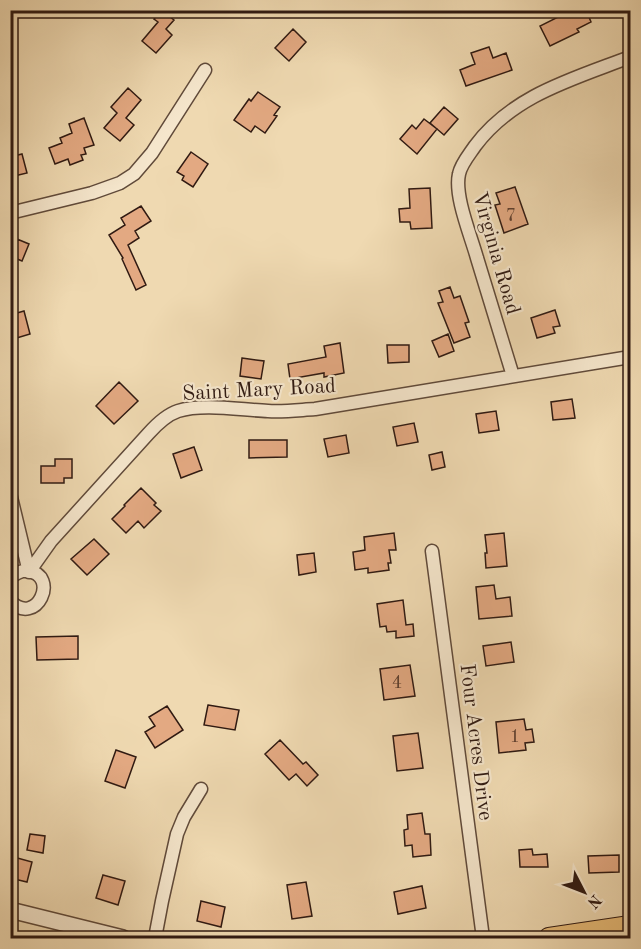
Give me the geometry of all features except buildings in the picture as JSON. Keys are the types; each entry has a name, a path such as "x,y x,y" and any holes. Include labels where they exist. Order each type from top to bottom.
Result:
{"main road":[{"path":"549,939 630,926"}],"street":[{"name":"Virginia Road","path":"513,376 463,208 458,188 460,170 465,159 482,137 513,109 537,94 630,57"},
{"path":"10,213 92,193 127,179 152,153 205,70"},
{"name":"Saint Mary Road","path":"30,572 53,539 148,434 178,411 214,408 296,411 630,357"},
{"path":"10,493 30,572"},
{"name":"Four Acres Drive","path":"432,551 483,939"},
{"path":"10,578 21,572 30,572 39,578 44,592 41,599 32,607 17,606 10,601"},
{"path":"155,939 177,834 184,817 201,789"},
{"path":"10,910 123,939"}]}
